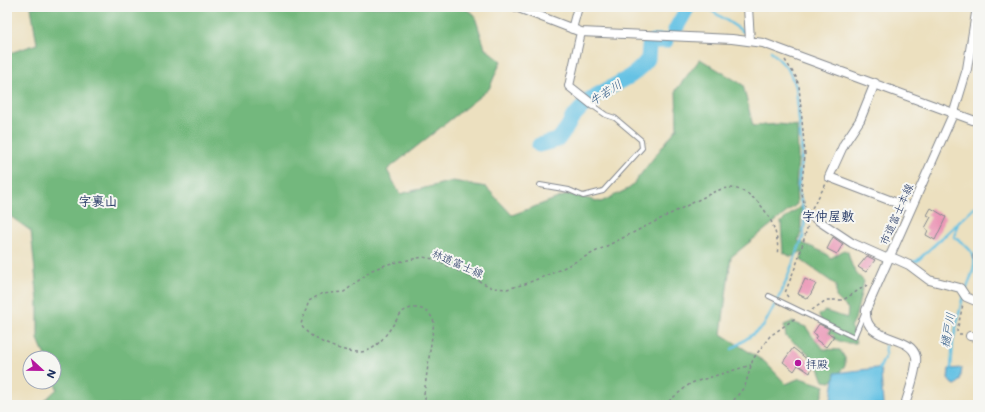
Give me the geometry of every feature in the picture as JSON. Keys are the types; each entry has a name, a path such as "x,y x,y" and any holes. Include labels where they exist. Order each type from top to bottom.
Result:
{"street":[{"path":"516,7 581,32 750,40 783,50 875,83 978,122"},
{"path":"572,28 578,7"},
{"path":"748,7 750,40"},
{"name":"市道富士本線","path":"866,307 954,112 967,69 977,7"},
{"path":"581,32 569,86 593,105"},
{"path":"875,83 860,120 844,144 829,177 910,208"},
{"path":"807,215 813,217 852,243 909,265 928,280 960,288 966,297 978,302"},
{"path":"866,307 866,319 872,329 909,346 915,353 916,363 905,405"}],"lane":[{"path":"540,185 569,190 583,196 603,191 642,148 641,140 615,118 606,115 593,105"},
{"path":"769,296 854,337 866,307"}],"path":[{"path":"783,50 781,56 796,77 799,86 805,155 801,189 809,221 805,238 785,293 788,297"},
{"path":"807,215 829,177"},
{"name":"林道富士線","path":"428,405 424,394 434,322 431,314 422,308 407,309 402,312 376,346 363,352 354,352 326,344 304,331 301,324 309,301 321,294 344,292 372,270 388,264 423,257 434,259 493,288 507,289 525,284 555,272 718,190 729,188 742,191 757,202 769,216 777,238 777,254"},
{"path":"730,405 745,386 753,359 770,336 826,300 843,300 867,285 875,286"},
{"path":"966,297 957,331 958,334 974,337"},
{"path":"664,405 691,383 751,365"}],"green space":[{"path":"31,7 462,7 474,14 485,48 501,61 489,89 387,170 400,194 453,181 486,187 512,215 569,194 601,202 630,188 677,128 676,90 700,59 743,85 753,126 778,124 797,126 797,204 731,257 721,334 765,362 786,384 800,378 825,386 819,405 40,405 56,390 62,390 62,350 43,350 38,339 38,302 31,231 7,214 7,54 37,44"},
{"path":"801,206 801,232 798,241 823,252 831,258 844,250 848,252 853,268 864,281 855,319 851,327 856,343 842,342 832,337 825,328 819,315 825,311 847,318 848,309 836,297 836,285 801,260 803,251 791,257 783,252 781,222"},
{"path":"792,322 806,327 823,349 840,350 845,358 845,366 831,382 824,381 819,368 807,352 786,337 784,325"}],"water":[{"path":"877,368 881,371 883,405 830,405 835,373"},
{"path":"962,368 960,381 956,385 952,384 948,379 949,369"}],"building":[{"path":"931,208 946,217 935,240 926,235 928,230 925,228 931,217 927,215"},
{"path":"833,237 843,244 837,254 827,249"},
{"path":"867,256 875,260 866,272 858,267"},
{"path":"805,279 816,284 808,299 798,294"},
{"path":"819,324 830,329 828,333 834,336 826,347 815,339 817,335 813,333"},
{"name":"拝殿","path":"793,348 813,364 810,373 798,365 794,371 783,362"}],"waterway":[{"name":"牛若川","path":"675,30 688,7"},
{"path":"706,7 744,32"},
{"name":"牛若川","path":"539,145 558,140 572,118 591,98 631,76 642,66 648,59 649,46 653,41 666,41"},
{"path":"732,349 763,327 782,291 803,237 805,218 798,189 802,152 796,87 788,69 771,51"},
{"name":"樋戸川","path":"966,290 973,272 973,254 963,243 954,237 958,223 978,204"},
{"path":"910,262 917,261 957,224"},
{"name":"樋戸川","path":"951,368 953,341 963,296"},
{"path":"879,370 886,354 885,346"}],"place":[{"name":"拝殿","path":"798,363"}],"district":[{"name":"字裏山","path":"98,200"},
{"name":"字仲屋敷","path":"828,215"}]}
